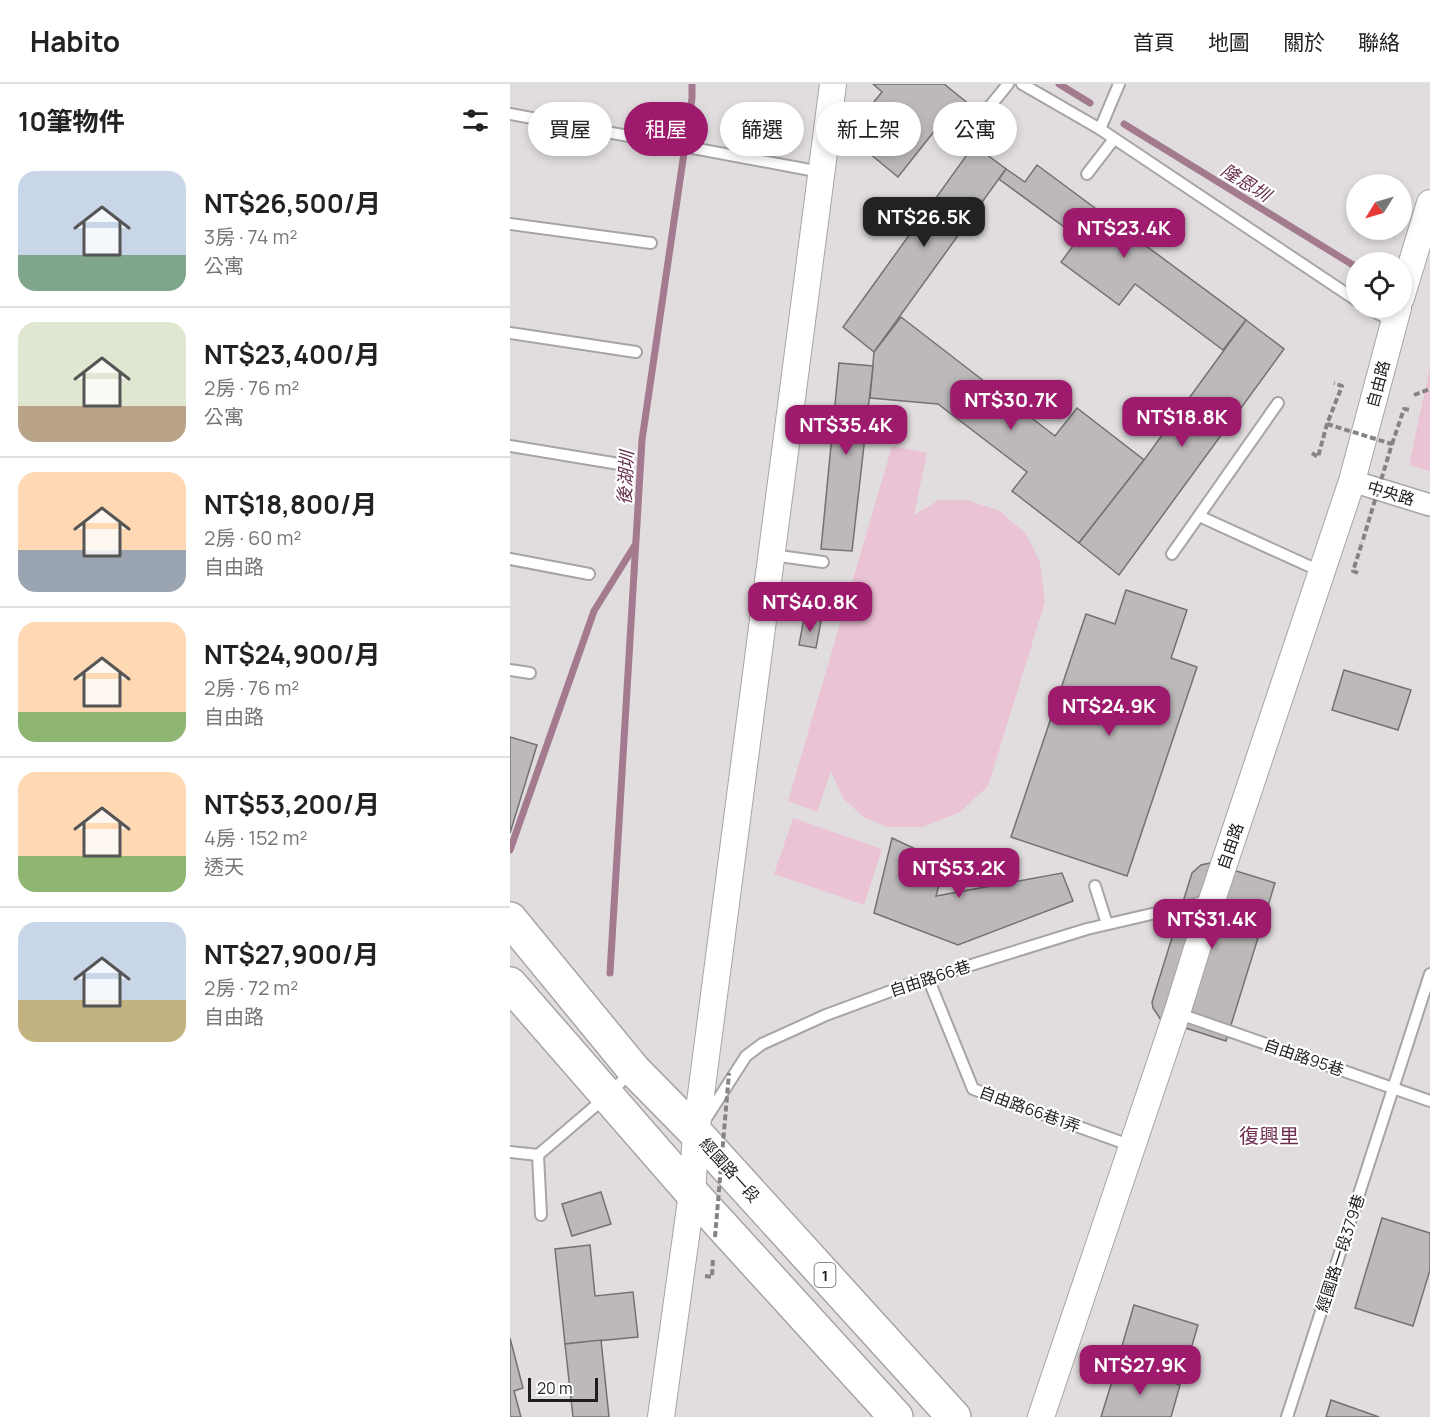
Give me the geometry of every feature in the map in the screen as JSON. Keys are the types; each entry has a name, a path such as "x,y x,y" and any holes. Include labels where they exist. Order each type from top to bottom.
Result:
{"main road":[{"name":"經國路一段","path":"510,920 634,1070 696,1133 954,1417"},
{"path":"510,984 692,1193 896,1417"}],"street":[{"path":"661,1417 692,1193 696,1133 833,84"},
{"path":"1412,270 1425,237 1430,202"},
{"name":"自由路","path":"1041,1417 1133,1146 1212,900 1352,481 1395,318"},
{"name":"中央路","path":"1352,481 1430,505"}],"lane":[{"path":"994,102 1008,84"},
{"path":"1022,84 1100,129 1346,293"},
{"path":"1100,129 1119,84"},
{"path":"510,114 821,172"},
{"path":"1088,174 1114,139"},
{"path":"510,224 651,243"},
{"path":"510,333 636,352"},
{"path":"1172,554 1278,402"},
{"path":"510,446 625,465"},
{"path":"1199,516 1322,572"},
{"path":"772,555 823,562"},
{"path":"510,559 589,574"},
{"path":"510,670 530,673"},
{"path":"1095,886 1107,924"},
{"name":"自由路66巷","path":"696,1133 746,1056 762,1044 826,1015 928,978 1107,924 1212,900"},
{"name":"經國路一段379巷","path":"1287,1417 1430,974"},
{"name":"自由路66巷1弄","path":"928,978 973,1089 1133,1146"},
{"name":"自由路95巷","path":"1177,1013 1430,1101"},
{"path":"510,1152 538,1155 634,1070"},
{"path":"538,1155 541,1215"}],"path":[{"path":"1312,453 1318,457 1342,386 1334,383"},
{"path":"1414,395 1430,389"},
{"path":"1358,573 1353,571 1392,444 1404,408 1411,410"},
{"path":"1328,424 1392,444"},
{"path":"714,1247 729,1073"},
{"path":"703,1276 712,1277 713,1257"}],"shaded area":[{"path":"1430,367 1430,471 1409,465"},
{"path":"892,446 927,453 914,515 939,500 967,500 1000,511 1026,534 1040,562 1045,602 988,786 960,812 923,827 888,827 863,817 843,798 831,771 817,812 788,801"},
{"path":"793,818 882,849 864,905 774,874"}],"building":[{"path":"873,84 944,84 966,102 933,102 933,133 921,148 921,102 874,102 882,92"},
{"path":"872,156 915,156 898,177"},
{"path":"966,156 989,156 1006,169 874,352 843,327"},
{"path":"1037,165 1246,320 1223,350 1135,284 1119,305 1061,262 1079,238 999,179 1006,169 1025,182"},
{"path":"901,317 1055,436 1077,408 1144,460 1079,543 1012,491 1027,472 938,404 870,398 874,352"},
{"path":"1246,320 1284,349 1119,575 1079,543 1144,460"},
{"path":"839,363 873,366 852,551 821,549"},
{"path":"1126,590 1187,610 1171,658 1197,667 1127,876 1011,837 1086,614 1115,624"},
{"path":"804,618 821,621 816,648 799,645"},
{"path":"1344,670 1411,690 1398,730 1332,710"},
{"path":"510,737 537,745 510,833"},
{"path":"892,838 945,863 936,896 1062,873 1073,901 958,945 874,913"},
{"path":"1210,863 1275,883 1226,1041 1161,1020 1152,1002 1192,873 1201,865"},
{"path":"601,1192 611,1224 572,1236 562,1204"},
{"path":"1382,1218 1430,1233 1430,1270 1413,1326 1355,1308"},
{"path":"590,1245 595,1296 633,1292 638,1337 565,1344 555,1249"},
{"path":"1134,1305 1198,1325 1183,1376 1119,1356"},
{"path":"510,1338 523,1388 514,1391 521,1417 510,1417"},
{"path":"601,1340 609,1417 573,1417 565,1344"},
{"path":"1117,1365 1180,1385 1171,1417 1101,1417"},
{"path":"1331,1400 1379,1417 1326,1417"}],"waterway":[{"name":"後湖圳","path":"610,973 642,440 692,98 692,84"},
{"name":"隆恩圳","path":"1059,84 1090,103"},
{"name":"隆恩圳","path":"1124,124 1346,261"},
{"name":"後湖圳","path":"510,850 594,611 635,545"}],"district":[{"name":"復興里","path":"1269,1135"}]}
